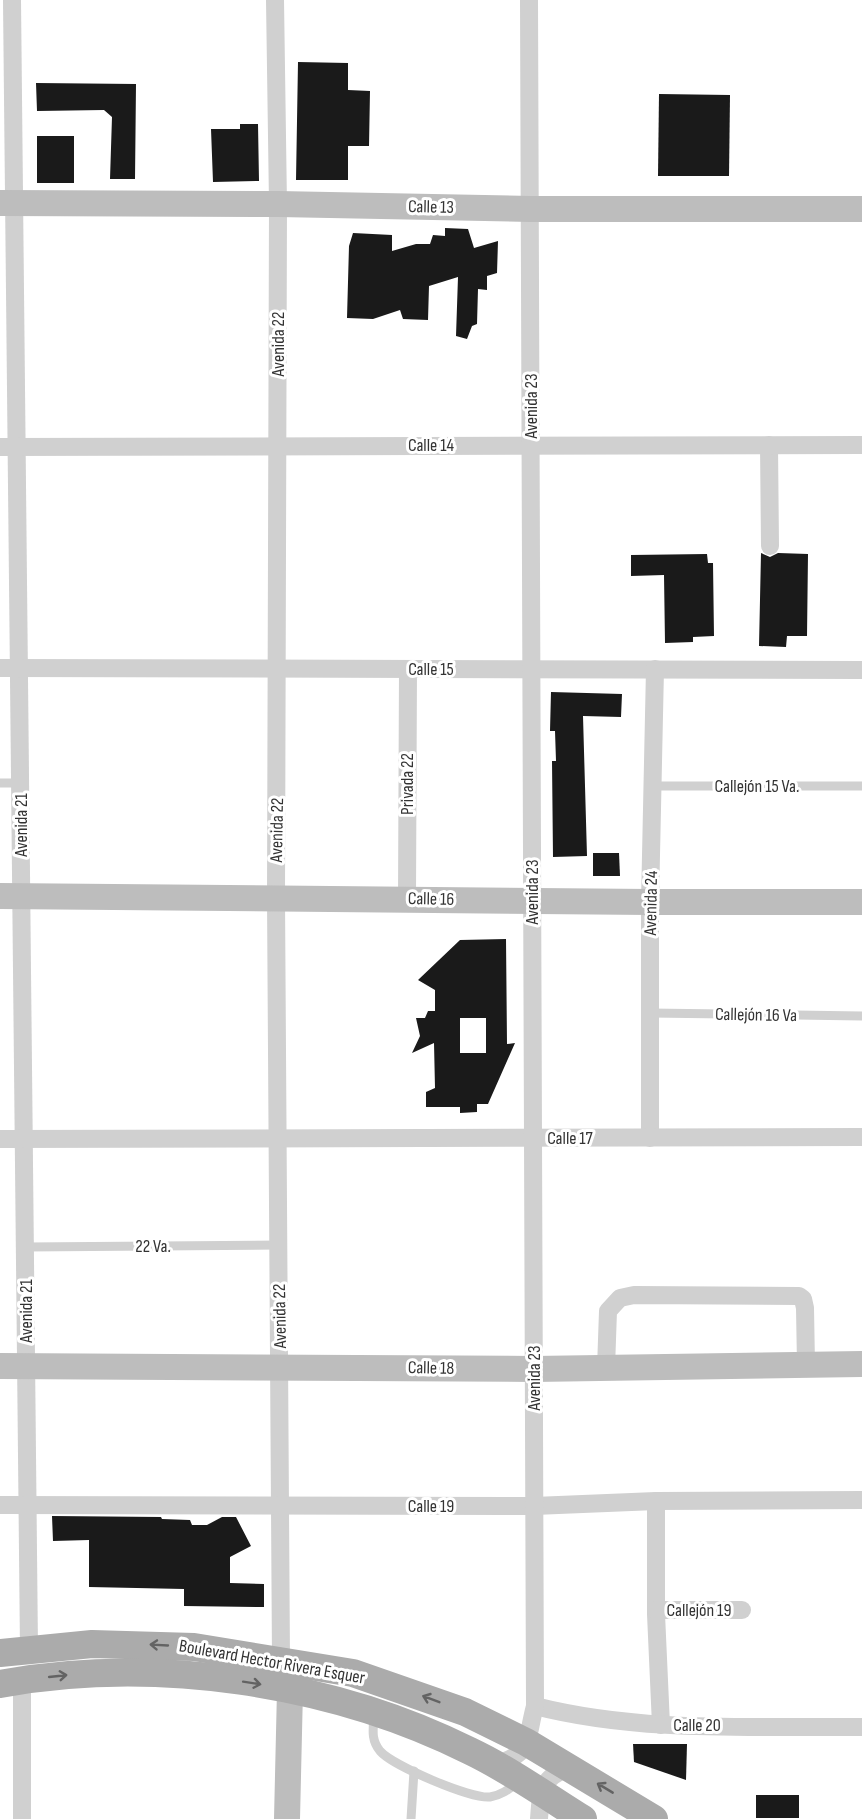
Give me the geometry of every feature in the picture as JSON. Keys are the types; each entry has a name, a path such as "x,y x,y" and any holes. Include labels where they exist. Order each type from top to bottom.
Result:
{"main road":[{"name":"Boulevard Hector Rivera Esquer","path":"0,1653 29,1649 138,1644 194,1647 353,1673 416,1693 465,1712 526,1742 654,1819"},
{"name":"Boulevard Hector Rivera Esquer","path":"11,1682 95,1673 154,1673 202,1676 290,1690 375,1714 468,1749 496,1764 534,1797 583,1819"}],"street":[{"name":"Avenida 21","path":"12,0 7,204 8,447 19,669 20,783 11,896 24,1139 29,1649"},
{"name":"Avenida 22","path":"274,0 278,204 276,898 282,1506 281,1661"},
{"name":"Avenida 23","path":"526,1742 535,1706 529,0"},
{"name":"Calle 13","path":"7,204 278,204 531,209 862,209"},
{"name":"Calle 14","path":"8,447 862,444"},
{"path":"769,445 770,546"},
{"name":"Calle 15","path":"0,668 862,670"},
{"name":"Privada 22","path":"407,899 408,669"},
{"name":"Avenida 24","path":"651,1138 650,1013 655,669"},
{"name":"Calle 16","path":"11,896 862,902"},
{"name":"Calle 17","path":"0,1139 862,1137"},
{"path":"606,1368 608,1311 620,1298 634,1295 799,1296 803,1299 805,1308 806,1365"},
{"name":"Calle 18","path":"0,1366 534,1369 862,1364"},
{"name":"Calle 19","path":"0,1505 534,1506 656,1501 862,1500"},
{"path":"656,1501 656,1610 661,1725"},
{"name":"Callejón 19","path":"656,1610 742,1610"},
{"path":"11,1682 22,1819"},
{"path":"287,1819 290,1690"},
{"name":"Calle 20","path":"535,1706 579,1717 661,1725 862,1727"},
{"path":"496,1764 518,1756 526,1742"},
{"path":"534,1797 556,1772 570,1768"}],"lane":[{"path":"0,783 20,783"},
{"name":"Callejón 15 Va.","path":"653,786 862,786"},
{"name":"Callejón 16 Va","path":"650,1013 862,1016"},
{"name":"22 Va.","path":"26,1247 279,1245"},
{"path":"375,1714 372,1737 381,1752 414,1771 472,1795 488,1797 505,1793 534,1797"},
{"path":"411,1819 414,1771"}],"building":[{"path":"298,62 348,63 348,90 370,91 369,146 348,146 348,180 296,180"},
{"path":"36,83 136,84 135,179 110,179 112,117 104,110 37,111"},
{"path":"659,94 730,95 729,176 658,176"},
{"path":"240,124 258,124 259,181 213,182 211,129 240,129"},
{"path":"37,136 74,136 74,183 37,183"},
{"path":"445,228 468,229 474,248 498,241 497,273 487,276 487,290 478,289 477,324 472,326 467,339 456,336 458,277 429,286 428,320 403,319 400,310 373,319 347,318 349,246 353,233 392,235 392,251 416,244 430,244 433,235 445,236"},
{"path":"761,553 770,557 778,553 808,554 807,636 787,636 786,647 759,646"},
{"path":"707,554 708,563 713,563 714,636 693,637 693,642 665,643 664,575 631,576 631,555"},
{"path":"551,692 622,694 621,717 583,716 587,856 553,857 552,761 556,761 555,731 550,731"},
{"path":"593,853 619,853 620,876 593,876"},
{"path":"506,939 507,1044 515,1043 488,1104 477,1104 477,1112 460,1113 460,1107 426,1107 426,1092 435,1088 434,1043 412,1053 420,1036 416,1018 425,1018 428,1011 435,1011 435,990 418,980 460,940","holes":["460,1018 486,1018 486,1053 460,1053"]},
{"path":"52,1516 161,1517 162,1519 190,1520 192,1525 207,1525 222,1517 236,1517 251,1546 230,1557 230,1583 264,1584 264,1607 184,1606 184,1589 89,1587 89,1540 53,1541"},
{"path":"633,1744 687,1744 686,1780 634,1762"},
{"path":"756,1795 799,1795 799,1818 756,1818"}]}
